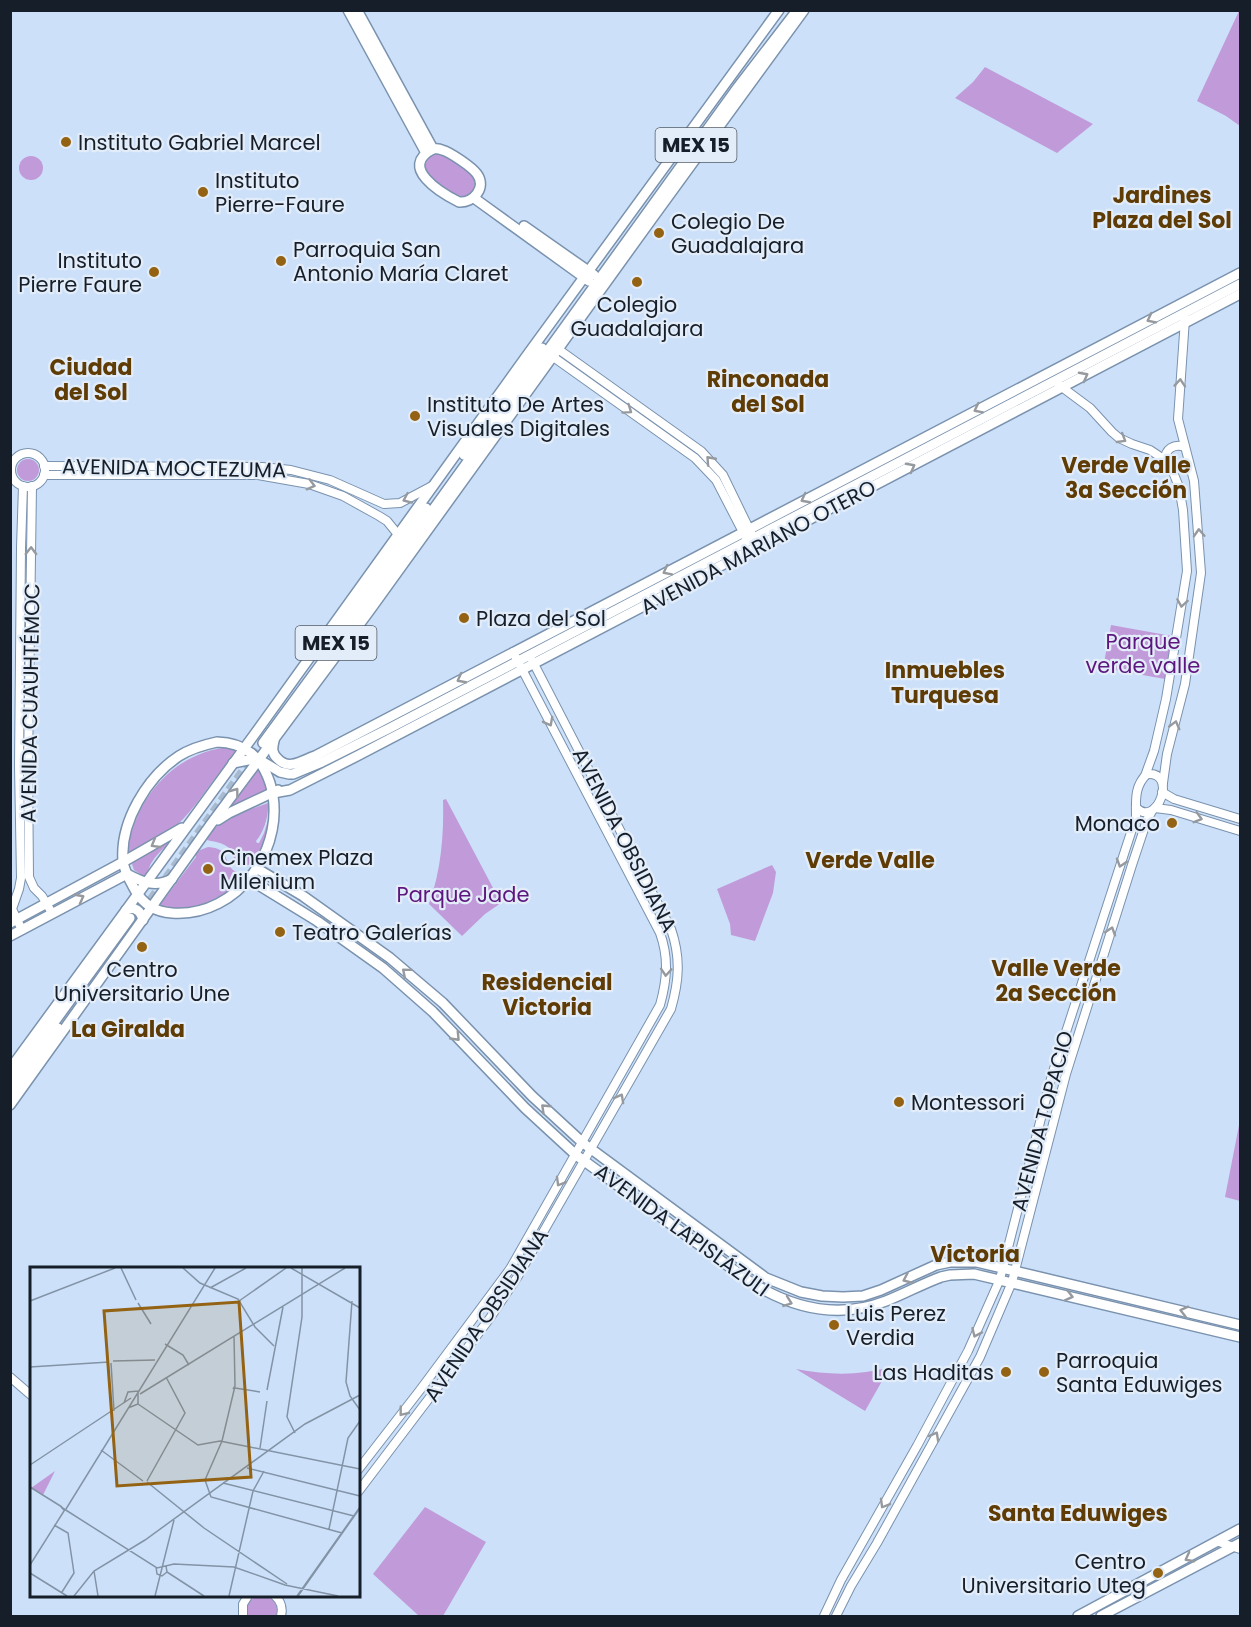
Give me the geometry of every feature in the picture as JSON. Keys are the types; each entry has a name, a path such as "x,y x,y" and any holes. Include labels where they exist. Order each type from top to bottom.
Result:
{"main road":[{"path":"348,10 429,151"},
{"path":"357,10 429,151"},
{"path":"318,759 292,765 282,763 273,753 274,739 370,610 436,484 547,350 779,10"},
{"path":"595,281 797,12"},
{"name":"MEX 15","path":"260,743 595,281 797,12"},
{"path":"442,150 477,174 480,186 476,196 459,202 424,178 421,174 420,162 429,151 442,150"},
{"path":"476,196 595,281"},
{"name":"AVENIDA MARIANO OTERO","path":"273,793 290,790 358,750 390,728 454,695 665,596 753,544 795,516 1240,273"},
{"name":"AVENIDA MARIANO OTERO","path":"532,659 652,591 753,544 785,533 1062,387 1240,284"},
{"name":"AVENIDA MARIANO OTERO","path":"244,748 284,774 298,772 362,731 746,530 1050,377 1240,294"},
{"path":"785,533 795,516"},
{"path":"652,591 665,596"},
{"name":"AVENIDA MARIANO OTERO","path":"318,759 358,750 474,695 520,665"},
{"path":"454,695 474,695"},
{"path":"358,750 362,731"},
{"path":"10,1105 133,918 137,894 244,748 274,739"},
{"path":"244,748 227,742 205,744 180,756 164,768 148,786 130,820 124,839 123,862 137,894 144,903 165,913 182,914 209,909 252,881 259,870 272,835 275,807 273,793 260,760 260,743"},
{"name":"AVENIDA MARIANO OTERO","path":"211,824 228,813 273,793 312,771 318,759"},
{"path":"233,763 260,760"},
{"path":"10,1081 14,1070 133,918 152,907 260,760"},
{"path":"13,922 187,825"},
{"name":"AVENIDA LAPISLÁZULI","path":"259,870 311,902 390,958 443,1003 532,1096 583,1143 755,1272 777,1284 801,1292 832,1297 863,1296 936,1265 950,1262 977,1262 1240,1325"},
{"path":"127,874 145,883 158,884 172,879"},
{"path":"10,936 127,874"},
{"name":"AVENIDA LAPISLÁZULI","path":"252,881 317,921 383,968 433,1012 525,1108 576,1155 768,1293 796,1305 818,1309 853,1308 885,1301 950,1275 974,1274 1240,1337"},
{"path":"10,1094 133,918"},
{"path":"1078,1617 1238,1534"},
{"path":"1101,1617 1238,1546"}],"street":[{"path":"1154,809 1162,792 1166,761 1185,684 1201,573 1194,481 1178,419 1186,301"},
{"path":"547,350 701,451 723,475 753,544"},
{"path":"1050,377 1090,408 1119,438 1150,450 1165,460 1179,487 1183,510 1186,571 1166,699 1154,751 1145,776 1138,786 1136,807 1142,813 1154,809 1171,810 1240,831"},
{"path":"1165,460 1166,453 1171,448 1178,445 1185,447"},
{"path":"29,453 39,457 44,465 44,475 38,483 32,486 23,486 16,482 11,474 11,464 18,457 29,453"},
{"name":"AVENIDA MOCTEZUMA","path":"44,465 291,470 330,480 384,504 406,501 436,484"},
{"name":"AVENIDA MOCTEZUMA","path":"44,475 248,475 290,480 324,489 362,506 387,521 406,541"},
{"name":"AVENIDA CUAUHTÉMOC","path":"13,922 12,909 21,878 19,766 23,486"},
{"name":"AVENIDA CUAUHTÉMOC","path":"32,486 28,766 29,877 52,914"},
{"path":"1183,510 1190,514 1197,510"},
{"name":"AVENIDA OBSIDIANA","path":"360,1489 490,1318 518,1276 670,1009 678,976 676,944 665,916 525,645"},
{"name":"AVENIDA OBSIDIANA","path":"360,1467 510,1269 660,1005 664,991 667,961 664,943 513,652"},
{"path":"1145,776 1156,775 1163,783"},
{"path":"1162,792 1174,800 1240,819"},
{"name":"AVENIDA TOPACIO","path":"824,1617 841,1580 968,1351 1000,1279 1052,1075 1136,817 1136,807"},
{"name":"AVENIDA TOPACIO","path":"836,1617 851,1586 980,1357 1012,1282 1066,1074 1132,865 1147,820 1154,809"},
{"path":"13,922 22,930"},
{"path":"10,1377 30,1394"},
{"path":"1219,1542 1238,1546"},
{"path":"243,1617 243,1604 247,1597"}],"green space":[{"path":"1240,11 1240,126 1197,101"},
{"path":"985,67 1093,124 1057,153 955,98 973,82"},
{"path":"441,152 474,176 473,190 463,199 425,175 423,165 426,158"},
{"path":"31,156 36,157 42,163 42,173 36,179 31,180 26,179 20,173 19,168 20,163 26,157"},
{"path":"28,459 36,462 39,470 36,478 28,481 20,478 17,470 20,462"},
{"name":"Parque verde valle","path":"1111,625 1172,636 1165,679 1103,668"},
{"path":"231,747 239,752 185,817 165,834 129,855 130,838 139,812 158,784 183,762 214,750"},
{"path":"256,767 261,767 268,791 230,810 226,807 248,784"},
{"name":"Parque Jade","path":"446,799 501,903 485,914 462,936 429,904 439,866 443,800"},
{"path":"268,803 268,813 257,843 264,833 270,814 268,833 259,855 251,864 240,864 226,846 207,840 211,832 225,821"},
{"path":"170,840 170,843 152,861 145,877 134,870 132,864 134,862"},
{"path":"208,847 223,852 233,870 242,875 237,882 221,896 199,906 166,910 159,906 196,857 195,854"},
{"path":"772,865 776,872 773,893 755,941 731,935 730,924 717,889"},
{"path":"1240,1120 1240,1201 1225,1197"},
{"path":"890,1367 865,1411 796,1369 843,1374"},
{"path":"425,1507 486,1542 443,1616 419,1616 373,1574"},
{"path":"270,1598 277,1607 276,1616 248,1616 247,1610 252,1599"}],"tunnel":[{"path":"135,922 263,743"}],"place":[{"name":"Instituto Gabriel Marcel","path":"66,142"},
{"name":"Instituto Pierre-Faure","path":"203,192"},
{"name":"Colegio De Guadalajara","path":"659,233"},
{"name":"Parroquia San Antonio María Claret","path":"281,261"},
{"name":"Instituto Pierre Faure","path":"154,272"},
{"name":"Colegio Guadalajara","path":"637,282"},
{"name":"Instituto De Artes Visuales Digitales","path":"415,416"},
{"name":"Plaza del Sol","path":"464,618"},
{"name":"Monaco","path":"1172,823"},
{"name":"Cinemex Plaza Milenium","path":"208,869"},
{"name":"Teatro Galerías","path":"280,932"},
{"name":"Centro Universitario Une","path":"142,947"},
{"name":"Montessori","path":"899,1102"},
{"name":"Luis Perez Verdia","path":"834,1325"},
{"name":"Las Haditas","path":"1006,1372"},
{"name":"Parroquia Santa Eduwiges","path":"1044,1372"},
{"name":"Centro Universitario Uteg","path":"1158,1573"}],"district":[{"name":"Jardines Plaza del Sol","path":"1162,208"},
{"name":"Ciudad del Sol","path":"91,380"},
{"name":"Rinconada del Sol","path":"768,392"},
{"name":"Verde Valle 3a Sección","path":"1126,478"},
{"name":"Inmuebles Turquesa","path":"945,682"},
{"name":"Verde Valle","path":"870,860"},
{"name":"Valle Verde 2a Sección","path":"1056,980"},
{"name":"Residencial Victoria","path":"547,994"},
{"name":"La Giralda","path":"128,1029"},
{"name":"Victoria","path":"975,1254"},
{"name":"Santa Eduwiges","path":"1078,1513"}]}
